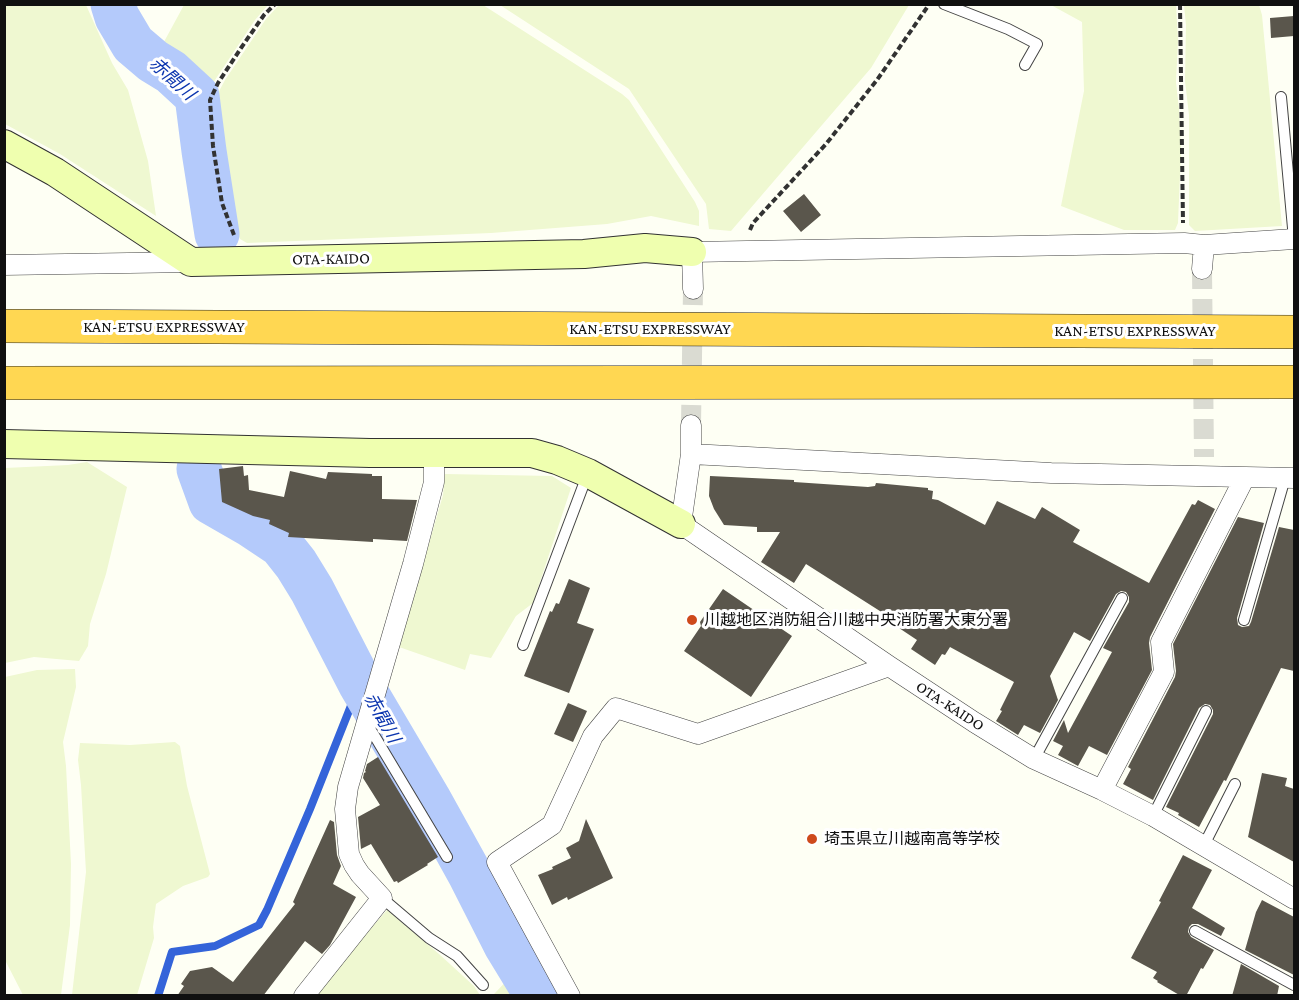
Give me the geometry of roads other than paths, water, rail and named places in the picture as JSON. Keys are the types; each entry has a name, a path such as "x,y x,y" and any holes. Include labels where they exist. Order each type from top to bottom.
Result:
{"highway":[{"name":"KAN-ETSU EXPRESSWAY","path":"4,326 1294,332"},
{"path":"4,383 1294,382"}],"street":[{"path":"4,144 55,172 191,262"},
{"path":"693,289 692,252 1204,244 1294,239"},
{"path":"1202,269 1204,244"},
{"name":"OTA-KAIDO","path":"191,262 584,254 645,248 692,252"},
{"path":"4,265 191,262"},
{"path":"4,444 347,453 532,453 558,460 588,473 681,524 691,453 691,425"},
{"path":"304,996 382,898 354,865 349,854 345,809 348,787 413,564 434,482 434,453"},
{"path":"691,453 1051,473 1203,466 1245,477 1290,478"},
{"path":"1102,790 1164,672 1161,642 1245,477"},
{"name":"OTA-KAIDO","path":"681,524 889,666 1034,759 1153,816 1294,899"},
{"path":"570,996 497,862 552,825 593,736 616,708 698,734 889,666"}],"lane":[{"path":"944,4 1008,29 1037,44 1025,65"},
{"path":"1281,97 1294,239"},
{"path":"523,645 588,473"},
{"path":"1245,620 1290,478"},
{"path":"1034,759 1122,598"},
{"path":"370,709 447,857"},
{"path":"1153,816 1206,711"},
{"path":"1204,845 1235,784"},
{"path":"382,898 429,938 457,956 483,985"},
{"path":"1195,931 1294,985"}],"waterway":[{"name":"赤間川","path":"113,4 117,17 133,44 153,61 171,72 197,96 217,234"},
{"name":"赤間川","path":"199,469 211,502 281,545 296,564 360,683 470,874 506,945 537,996"},
{"path":"158,996 172,952 215,946 259,925 310,809 360,683"}],"tunnel":[{"path":"1202,269 1204,457"},
{"path":"691,425 693,289"}],"place":[{"name":"川越地区消防組合川越中央消防署大東分署","path":"692,620"},
{"name":"埼玉県立川越南高等学校","path":"812,839"}]}
